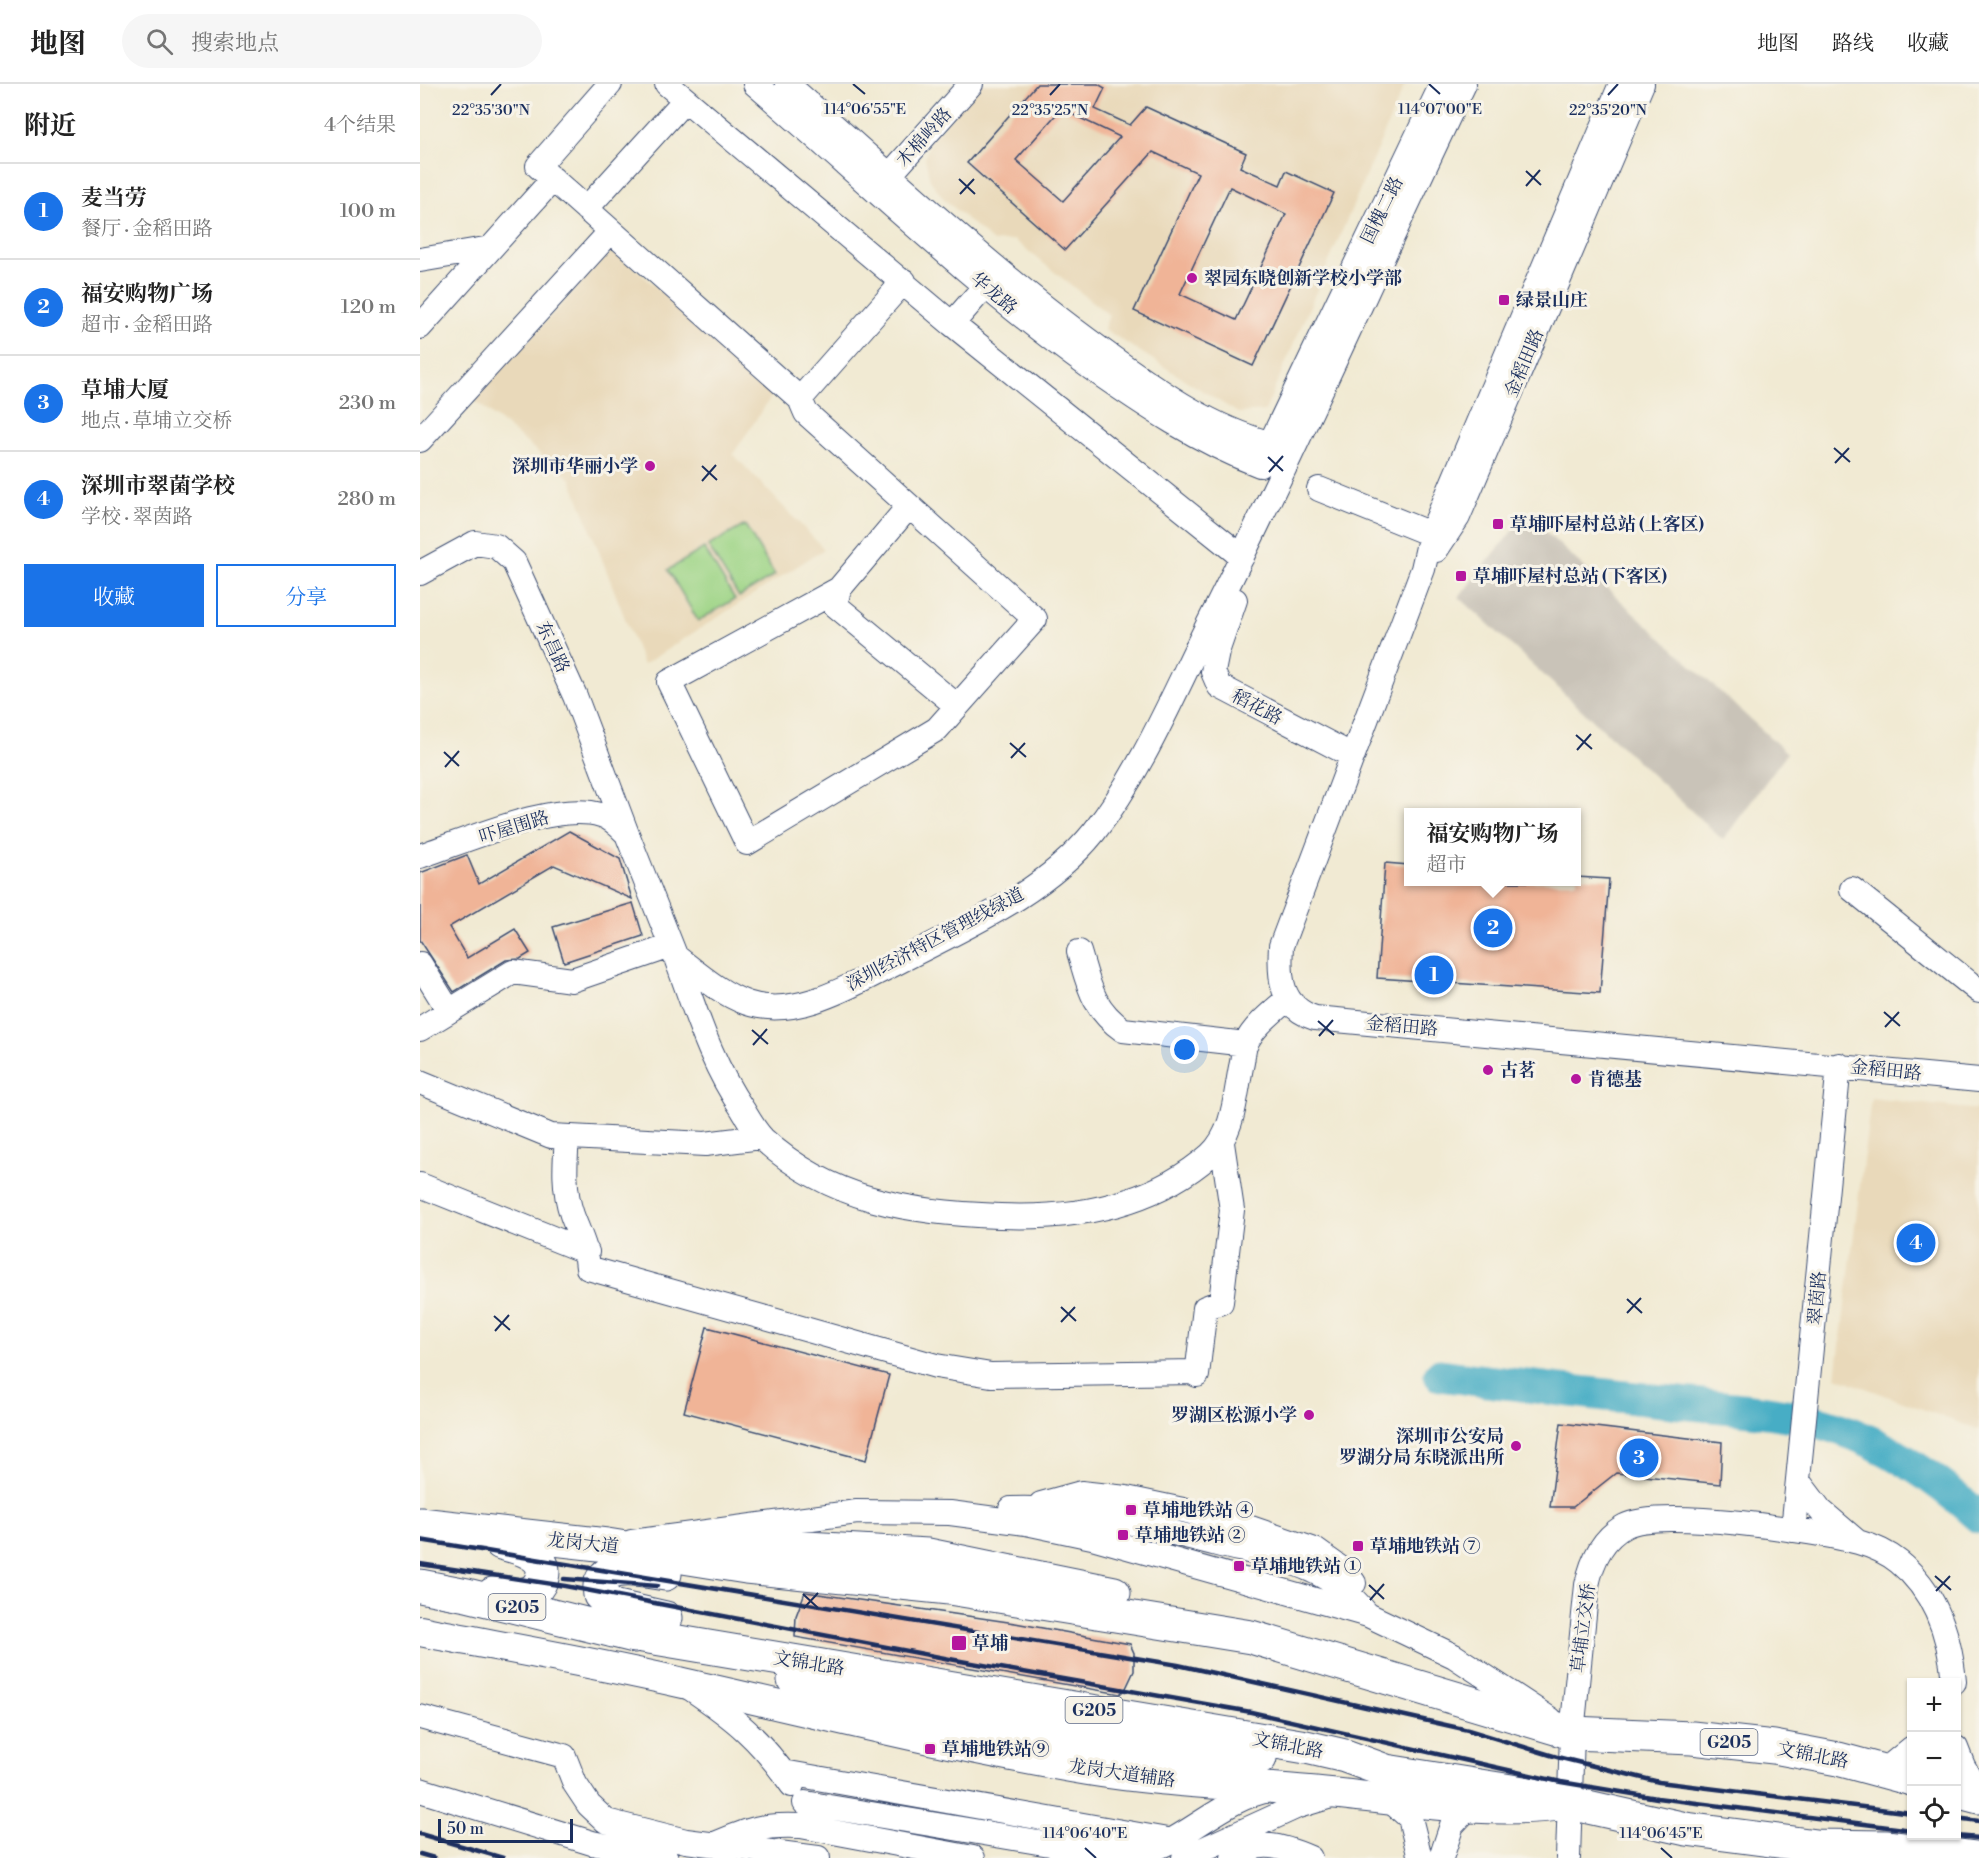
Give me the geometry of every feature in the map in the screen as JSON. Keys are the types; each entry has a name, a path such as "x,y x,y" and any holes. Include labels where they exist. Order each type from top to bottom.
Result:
{"highway":[{"name":"龙岗大道","path":"434,1527 607,1545 746,1567"},
{"path":"434,1527 526,1550 540,1561 544,1572 540,1585 531,1592 467,1595"},
{"name":"文锦北路","path":"607,1545 712,1542 928,1555 1118,1594 1251,1637 1572,1733 1692,1738 1774,1746 1898,1775"},
{"name":"文锦北路","path":"746,1567 868,1578 1008,1597 1251,1637"},
{"path":"1008,1597 834,1592 624,1570 608,1572 599,1586 600,1595 606,1602 630,1611 780,1641 1009,1695"},
{"name":"G205","path":"420,1586 467,1595 613,1631"},
{"name":"文锦北路","path":"613,1631 1009,1695 1306,1747 1345,1756 1389,1786 1530,1794 1722,1833 1816,1846 1888,1847 1969,1857"},
{"path":"613,1631 842,1692 958,1720 1058,1739 1389,1786"},
{"path":"1961,1792 1979,1796"}],"main road":[{"path":"420,1631 680,1682"},
{"name":"龙岗大道辅路","path":"680,1682 945,1743 1089,1770 1160,1780 1342,1794 1389,1786 1468,1808 1527,1810 1571,1804"}],"street":[{"path":"610,84 538,166 800,399 806,413 1035,619 937,729 747,843 669,682 839,589 909,506"},
{"path":"667,84 904,281 952,324 1242,557"},
{"name":"华龙路","path":"755,84 1070,328 1190,409 1264,454"},
{"name":"华龙路","path":"787,84 985,286 1057,344 1119,388 1215,447 1264,454"},
{"name":"木棉岭路","path":"883,182 971,84"},
{"name":"国槐二路","path":"1395,205 1442,84"},
{"name":"国槐二路","path":"1264,454 1395,205 1464,84"},
{"name":"金稻田路","path":"1621,84 1423,569 1351,755 1281,946 1281,978 1287,999 1305,1015 1315,1018 1839,1065 1979,1080"},
{"name":"金稻田路","path":"1437,536 1458,517 1642,84"},
{"path":"586,209 685,100"},
{"path":"420,327 553,179"},
{"name":"深圳经济特区管理线绿道","path":"673,951 746,1003 765,1006 802,1005 858,982 1022,895 1062,865 1094,832 1132,775 1242,557 1395,205"},
{"path":"420,440 611,231"},
{"path":"420,260 491,248"},
{"path":"800,399 904,281"},
{"path":"952,324 985,286"},
{"path":"1319,489 1437,536"},
{"name":"东昌路","path":"420,573 475,543 496,546 514,562 575,696 627,834"},
{"name":"稻花路","path":"1242,557 1242,580 1217,652 1214,672 1219,686 1351,755"},
{"path":"839,589 835,605 957,706"},
{"name":"吓屋围路","path":"420,856 548,814 579,812 601,815 616,823 627,834"},
{"path":"627,834 710,1054 730,1092 761,1137 815,1176 853,1195 898,1207 956,1215 1023,1217 1075,1214 1118,1205 1163,1186 1208,1156 1222,1143 1230,1123 1246,1044 1258,1026 1287,999"},
{"path":"1852,890 1979,991"},
{"path":"420,1029 513,972 572,980 673,951"},
{"path":"1079,952 1093,999 1108,1019 1123,1030 1246,1044"},
{"path":"420,964 450,1011"},
{"name":"翠茵路","path":"1792,1530 1799,1482 1839,1065"},
{"path":"420,1082 551,1136 705,1144 761,1137"},
{"path":"567,1137 564,1177 571,1213 587,1252 588,1268 936,1366 991,1375 1197,1374 1205,1308 1221,1302 1232,1210 1222,1143"},
{"path":"420,1185 587,1252"},
{"path":"1799,1482 1821,1511 1858,1542 1897,1560 1915,1576 1928,1594 1948,1638 1953,1678"},
{"path":"607,1545 857,1512 950,1513 1029,1508 1123,1518 1298,1564 1334,1582 1352,1596 1368,1615"},
{"path":"950,1513 1026,1523 1092,1537 1368,1615 1454,1656 1572,1733"},
{"name":"草埔立交桥","path":"1569,1858 1572,1733 1587,1585 1592,1564 1611,1535 1632,1522 1657,1517 1792,1530 1858,1542"},
{"path":"680,1682 740,1724 761,1743 824,1830"},
{"path":"420,1717 564,1756 575,1784 589,1805 606,1821 712,1846 778,1851 818,1858"},
{"path":"1898,1775 1907,1756"},
{"path":"1961,1761 1979,1796"},
{"path":"783,1772 1179,1849 1203,1851 1298,1806 1342,1794"},
{"path":"1389,1786 1410,1818 1420,1858"},
{"path":"805,1803 1118,1856 1179,1849 1240,1800 1281,1788"},
{"path":"420,1790 592,1843 666,1858"},
{"path":"1441,1858 1452,1826 1468,1808"},
{"path":"712,1846 751,1828 774,1824 824,1830 973,1858"},
{"path":"1233,1858 1249,1848 1273,1844 1310,1858"}],"shaded area":[{"name":"翠园东晓创新学校小学部","path":"981,84 1405,84 1265,411 1238,413 1104,329 1109,315 1014,240 993,242 944,199 930,180 925,158 930,141"},
{"name":"深圳市华丽小学","path":"613,248 773,394 733,454 824,549 643,665 571,479 474,400"},
{"path":"1526,514 1787,753 1723,840 1459,597"},
{"path":"1871,1098 1979,1110 1979,1430 1836,1377"}],"green space":[{"path":"745,525 775,575 739,597 708,546"},
{"path":"704,548 735,599 698,621 668,570"}],"building":[{"path":"1037,84 1098,84 1105,88 1095,109 1130,125 1146,107 1246,153 1240,167 1280,185 1286,171 1334,193 1253,366 1134,311 1198,173 1153,152 1065,250 967,163","holes":["1061,109 1120,137 1063,201 1016,160","1230,187 1286,214 1236,320 1180,294"]},
{"path":"569,831 620,859 632,899 554,865 449,927 467,958 515,929 530,953 520,959 506,960 454,992 420,940 420,873 467,855 479,884"},
{"path":"1385,863 1404,865 1404,886 1581,886 1581,877 1609,879 1600,993 1377,978"},
{"path":"633,903 643,936 564,962 553,927"},
{"path":"707,1327 889,1375 866,1460 684,1412"},
{"path":"1561,1423 1722,1442 1720,1484 1616,1473 1573,1507 1550,1507"},
{"path":"805,1592 1015,1623 1130,1644 1134,1653 1134,1671 1126,1688 1120,1694 795,1637 796,1616"}],"waterway":[{"path":"1440,1375 1759,1411 1819,1422 1857,1435 1894,1454 1930,1477 1979,1517"}],"railway":[{"path":"420,1540 1178,1665 1468,1730 1557,1757 1659,1782 1907,1812"},
{"path":"420,1564 565,1586 955,1660 1251,1712 1561,1782 1657,1798 1907,1829"},
{"path":"564,1579 657,1586"},
{"path":"1961,1819 1979,1821"},
{"path":"420,1834 503,1858"},
{"path":"1961,1836 1979,1838"},
{"path":"420,1854 434,1858"}],"place":[{"name":"翠园东晓创新学校小学部","path":"1192,278"},
{"name":"绿景山庄","path":"1504,300"},
{"name":"深圳市华丽小学","path":"650,466"},
{"name":"草埔吓屋村总站 (上客区)","path":"1498,524"},
{"name":"草埔吓屋村总站 (下客区)","path":"1461,576"},
{"name":"福安购物广场","path":"1493,928"},
{"name":"麦当劳","path":"1434,975"},
{"name":"古茗","path":"1488,1070"},
{"name":"肯德基","path":"1576,1079"},
{"name":"深圳市翠菌学校","path":"1916,1243"},
{"name":"罗湖区松源小学","path":"1309,1415"},
{"name":"深圳市公安局 罗湖分局 东晓派出所","path":"1516,1446"},
{"name":"草埔大厦","path":"1639,1458"},
{"name":"草埔地铁站 ④","path":"1131,1510"},
{"name":"草埔地铁站 ②","path":"1123,1535"},
{"name":"草埔地铁站 ⑦","path":"1358,1546"},
{"name":"草埔地铁站 ①","path":"1239,1566"},
{"name":"草埔","path":"959,1643"},
{"name":"草埔地铁站⑨","path":"930,1749"}]}
